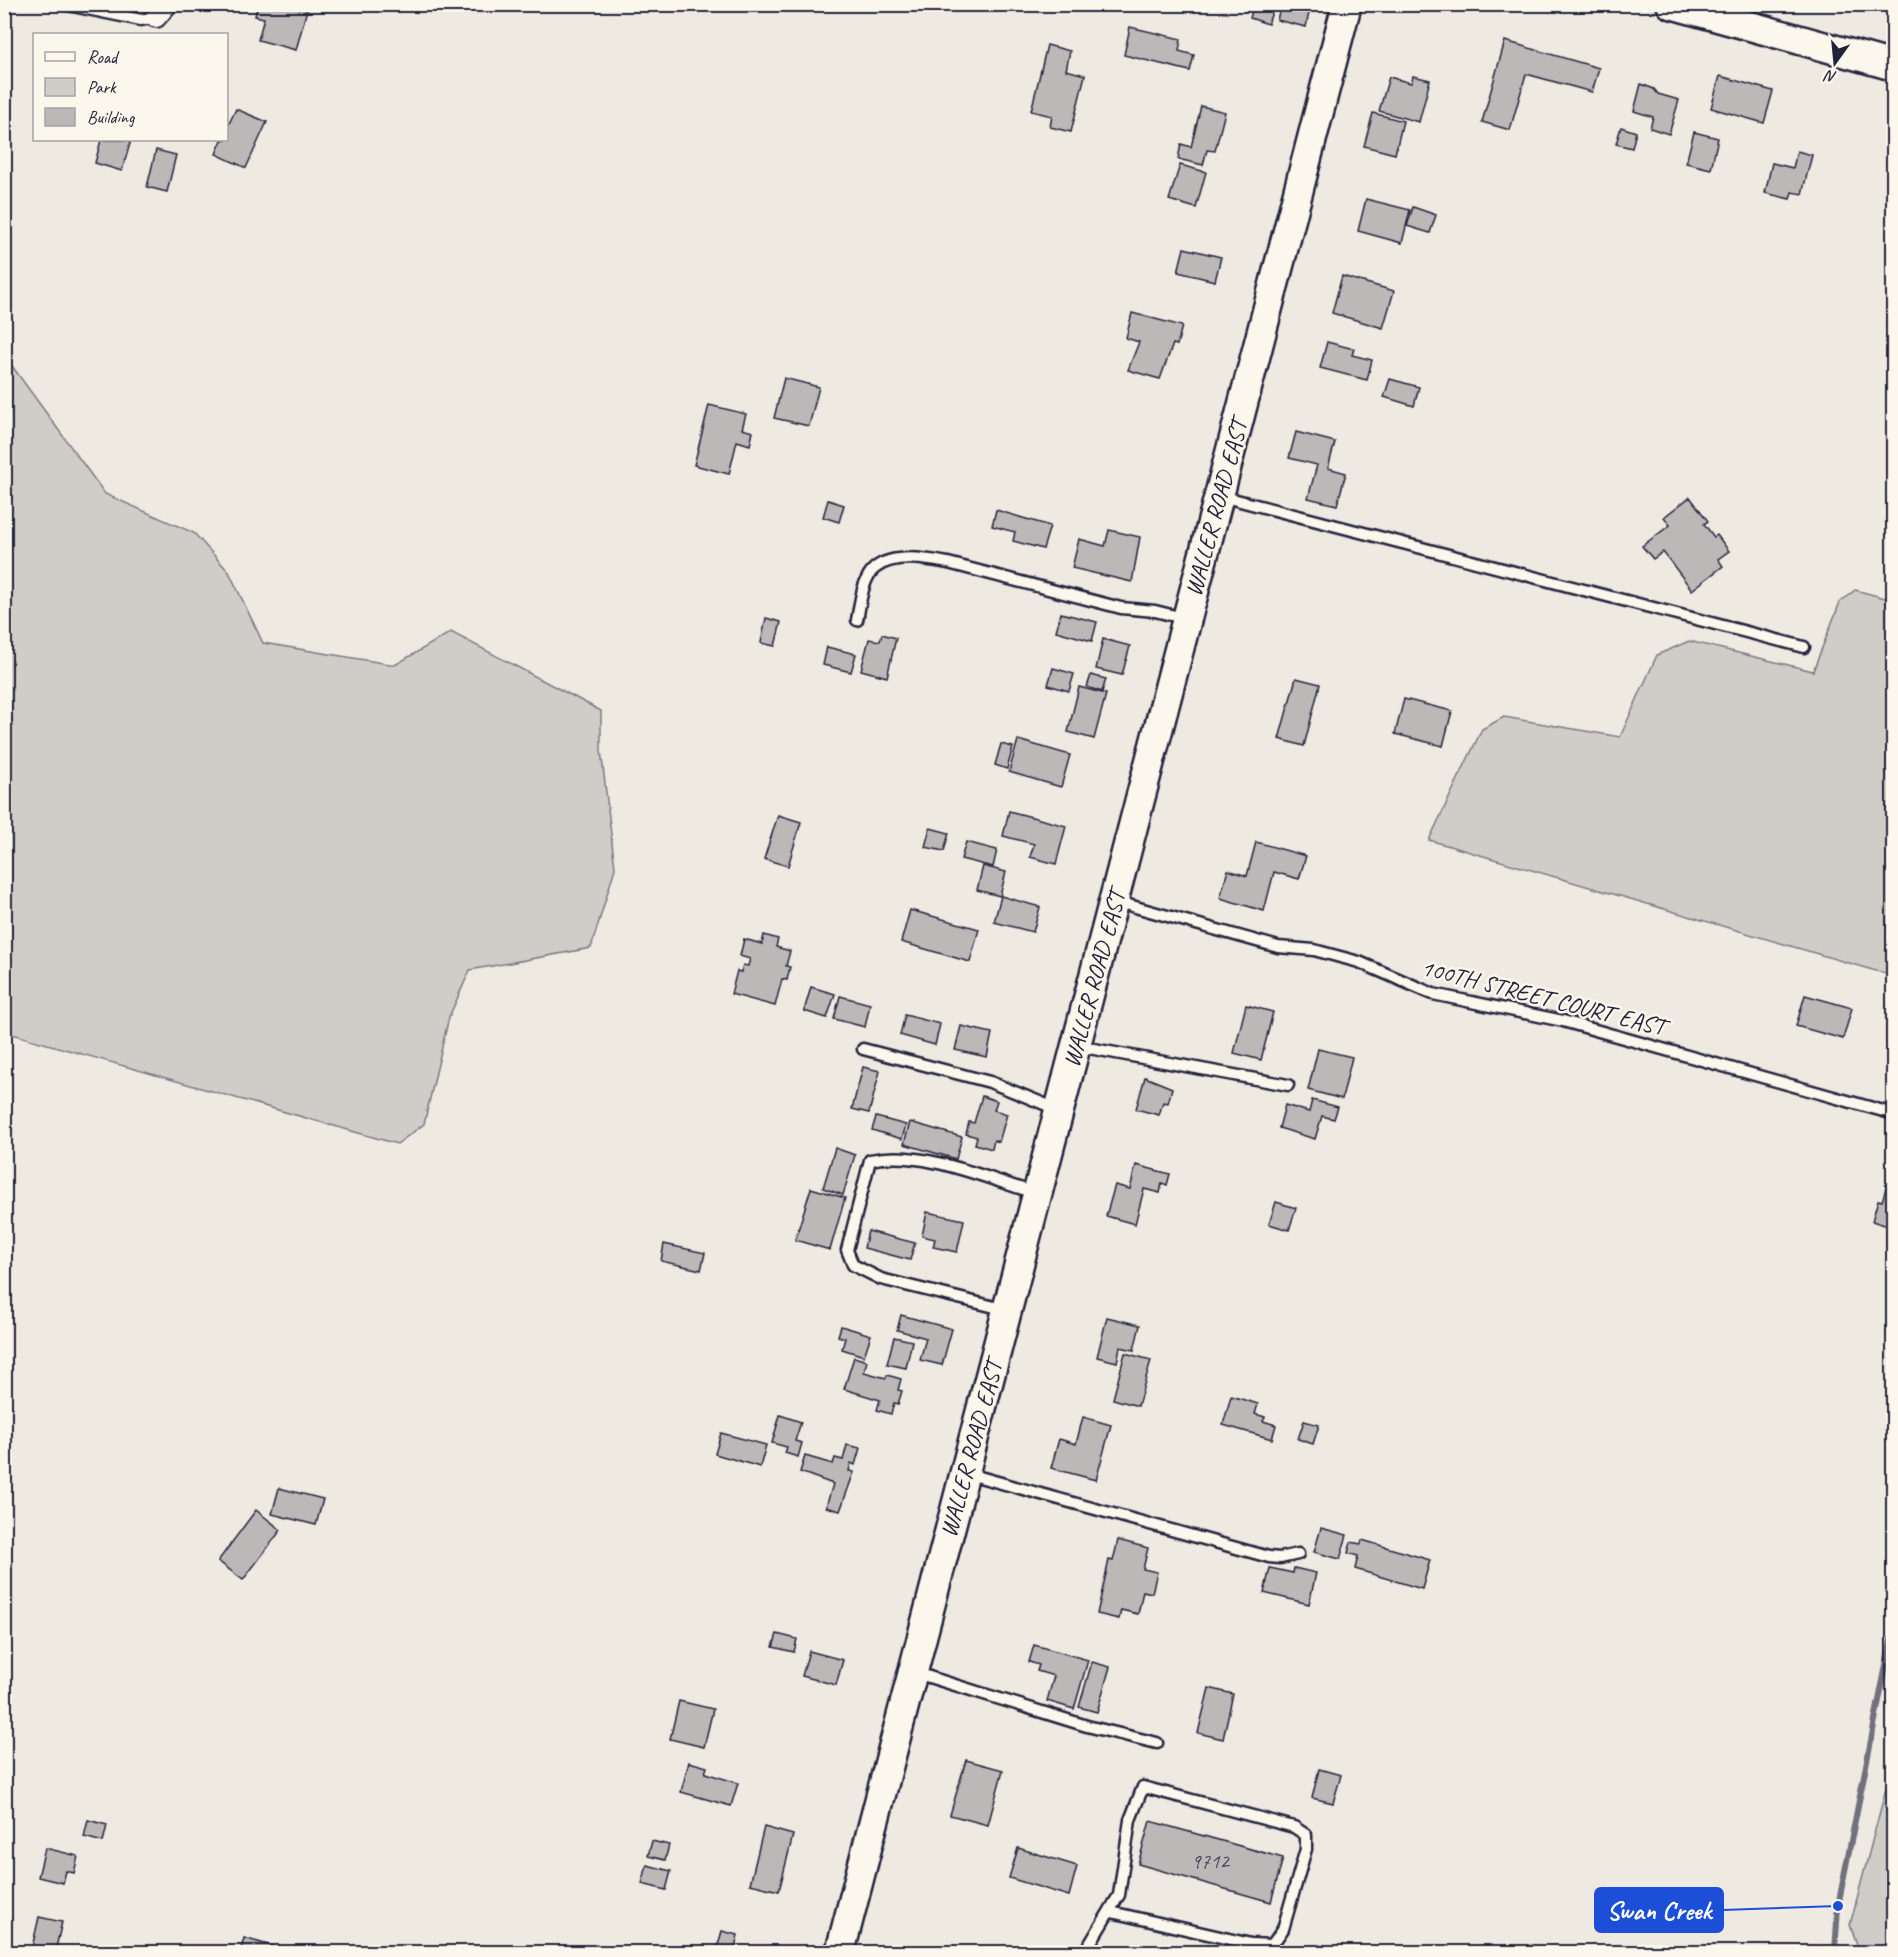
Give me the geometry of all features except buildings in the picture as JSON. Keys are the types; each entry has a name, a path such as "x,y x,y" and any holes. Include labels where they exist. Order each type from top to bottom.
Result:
{"street":[{"name":"WALLER ROAD EAST","path":"840,1953 1347,4"},
{"path":"1671,4 1893,66"}],"lane":[{"path":"63,4 141,20 161,11"},
{"path":"1219,496 1804,648"},
{"path":"857,620 868,577 875,568 891,561 919,558 948,563 1121,608 1155,611 1187,620"},
{"name":"100TH STREET COURT EAST","path":"1114,901 1278,947 1314,950 1359,962 1433,994 1563,1021 1893,1114"},
{"path":"1077,1046 1287,1085"},
{"path":"863,1049 990,1082 1059,1110"},
{"path":"1008,1310 881,1279 853,1265 847,1250 870,1160 887,1156 916,1158 1038,1194"},
{"path":"965,1473 1269,1557 1280,1558 1298,1554"},
{"path":"913,1672 1087,1726 1157,1743"},
{"path":"1085,1953 1119,1895 1130,1820 1143,1787 1294,1827 1306,1835 1306,1849 1283,1929 1272,1945 1251,1944 1111,1912"}],"green space":[{"path":"4,355 105,494 194,533 229,572 263,643 395,665 451,632 601,711 601,750 615,868 591,948 470,970 449,1017 424,1124 397,1144 5,1032"},
{"path":"1855,590 1893,600 1893,976 1429,840 1482,729 1504,717 1620,737 1657,655 1689,641 1813,671 1840,602"},
{"path":"1893,1762 1893,1952 1860,1952 1850,1925"}],"waterway":[{"path":"1835,1952 1838,1906 1894,1625"}],"place":[{"name":"Swan Creek","path":"1838,1906"}]}
